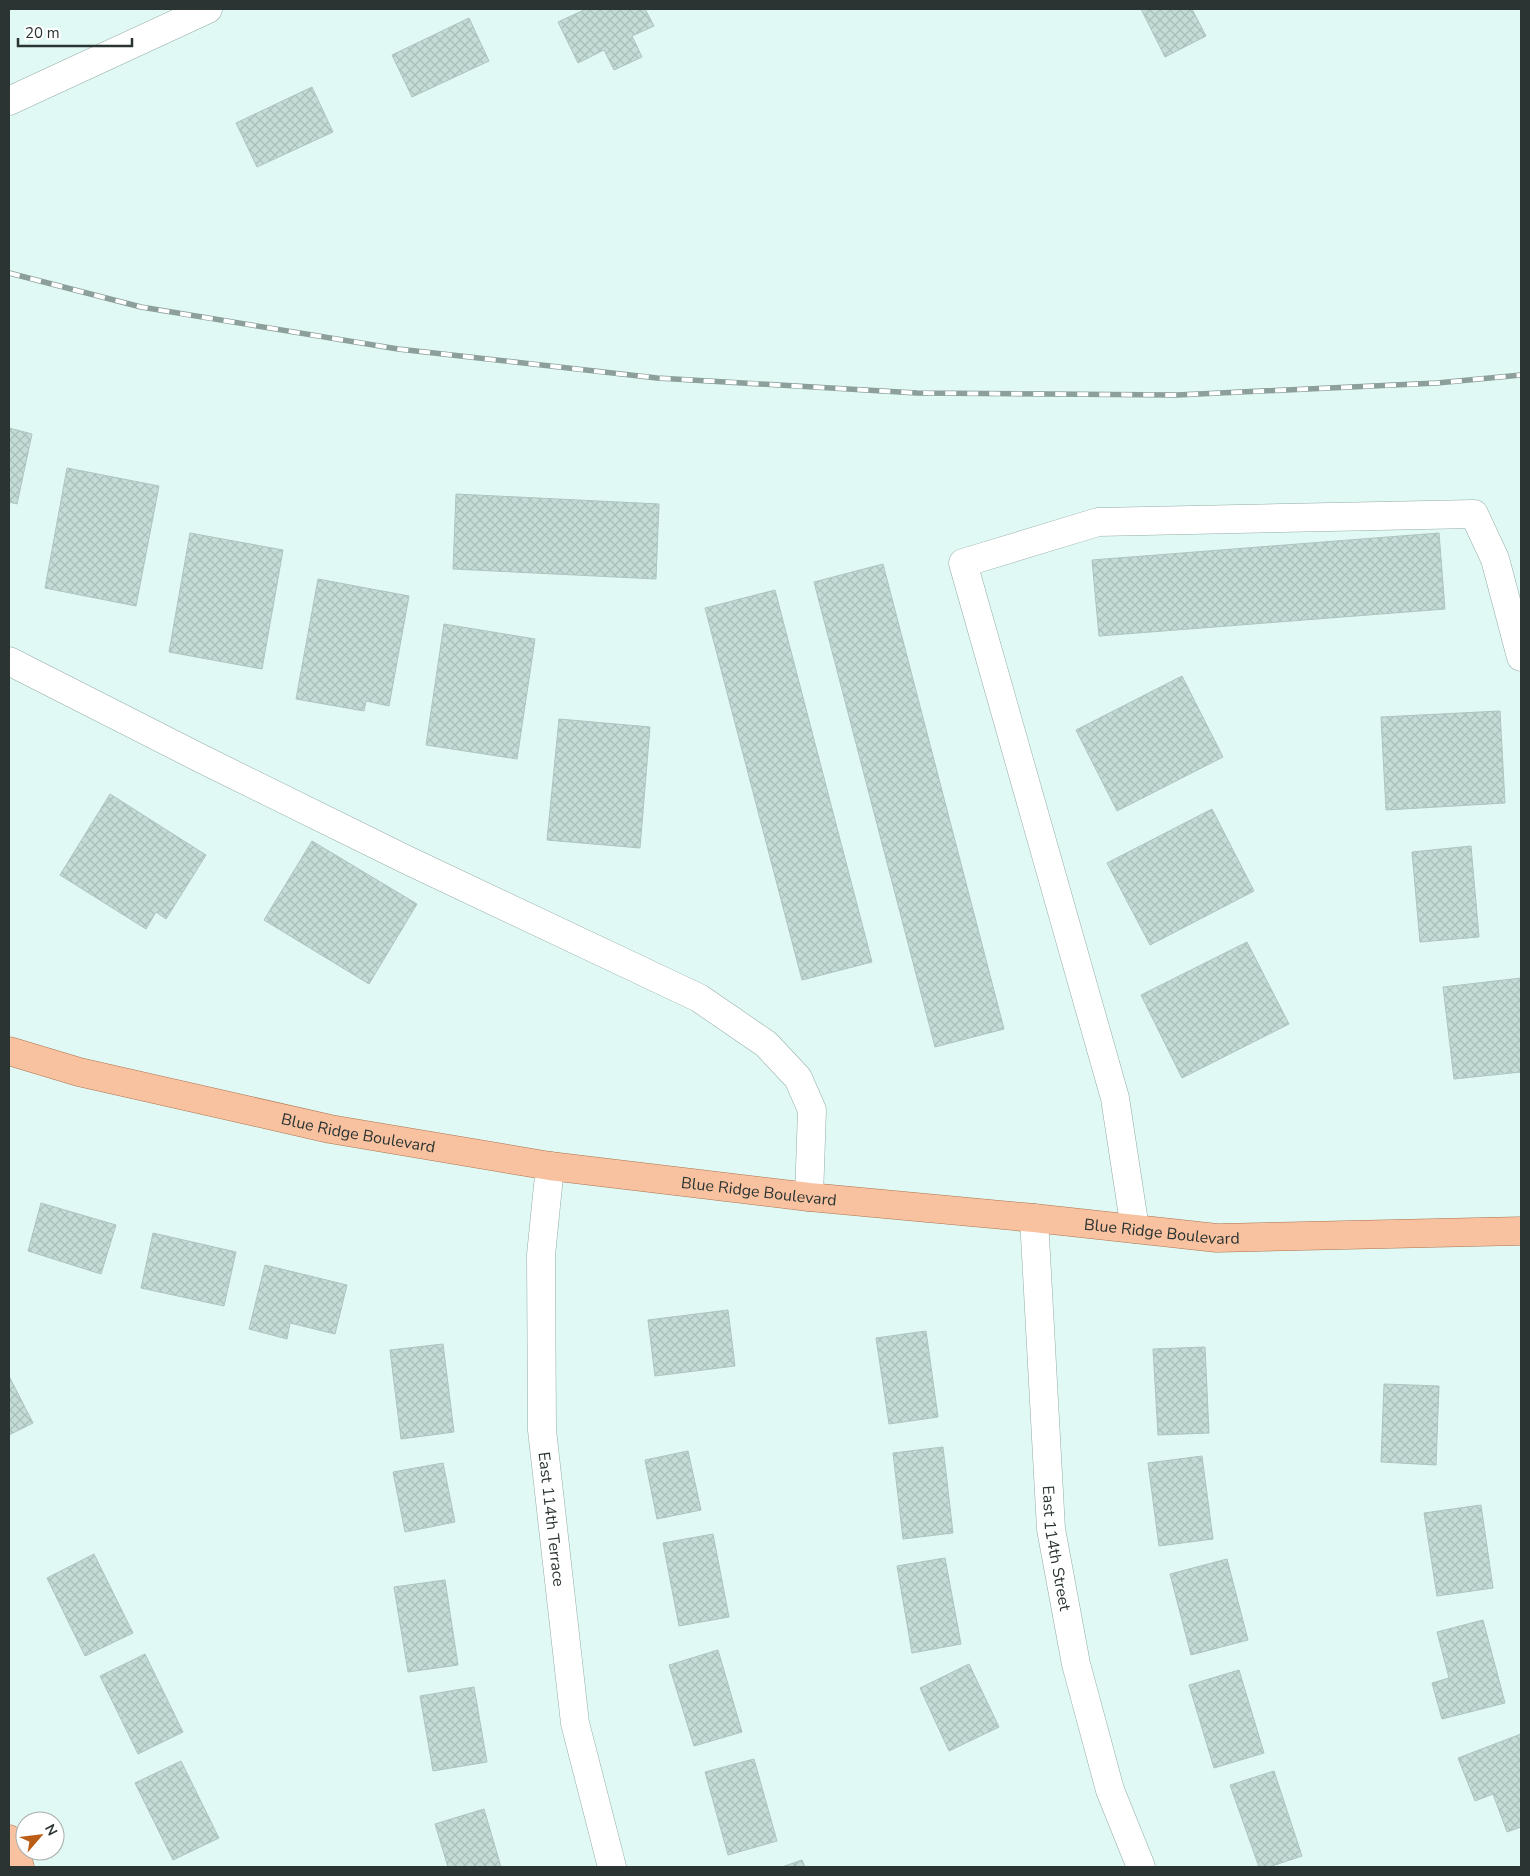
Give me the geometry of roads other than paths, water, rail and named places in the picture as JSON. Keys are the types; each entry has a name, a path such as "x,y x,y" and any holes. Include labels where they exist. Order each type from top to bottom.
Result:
{"main road":[{"name":"Blue Ridge Boulevard","path":"9,1051 78,1072 330,1129 550,1166 809,1197 1034,1218 1217,1238 1521,1234"},
{"path":"9,1839 20,1867"}],"street":[{"path":"9,101 208,9"},
{"path":"1136,1229 1115,1098 963,563 1098,522 1474,514 1495,559 1521,657"},
{"path":"9,661 407,860 699,998 766,1044 798,1078 812,1110 809,1197"},
{"name":"East 114th Terrace","path":"550,1166 541,1255 542,1430 575,1723 612,1867"},
{"name":"East 114th Street","path":"1034,1218 1051,1529 1078,1673 1110,1790 1141,1867"}],"railway":[{"path":"9,273 141,307 398,349 657,378 917,393 1177,395 1437,383 1521,375"}]}
